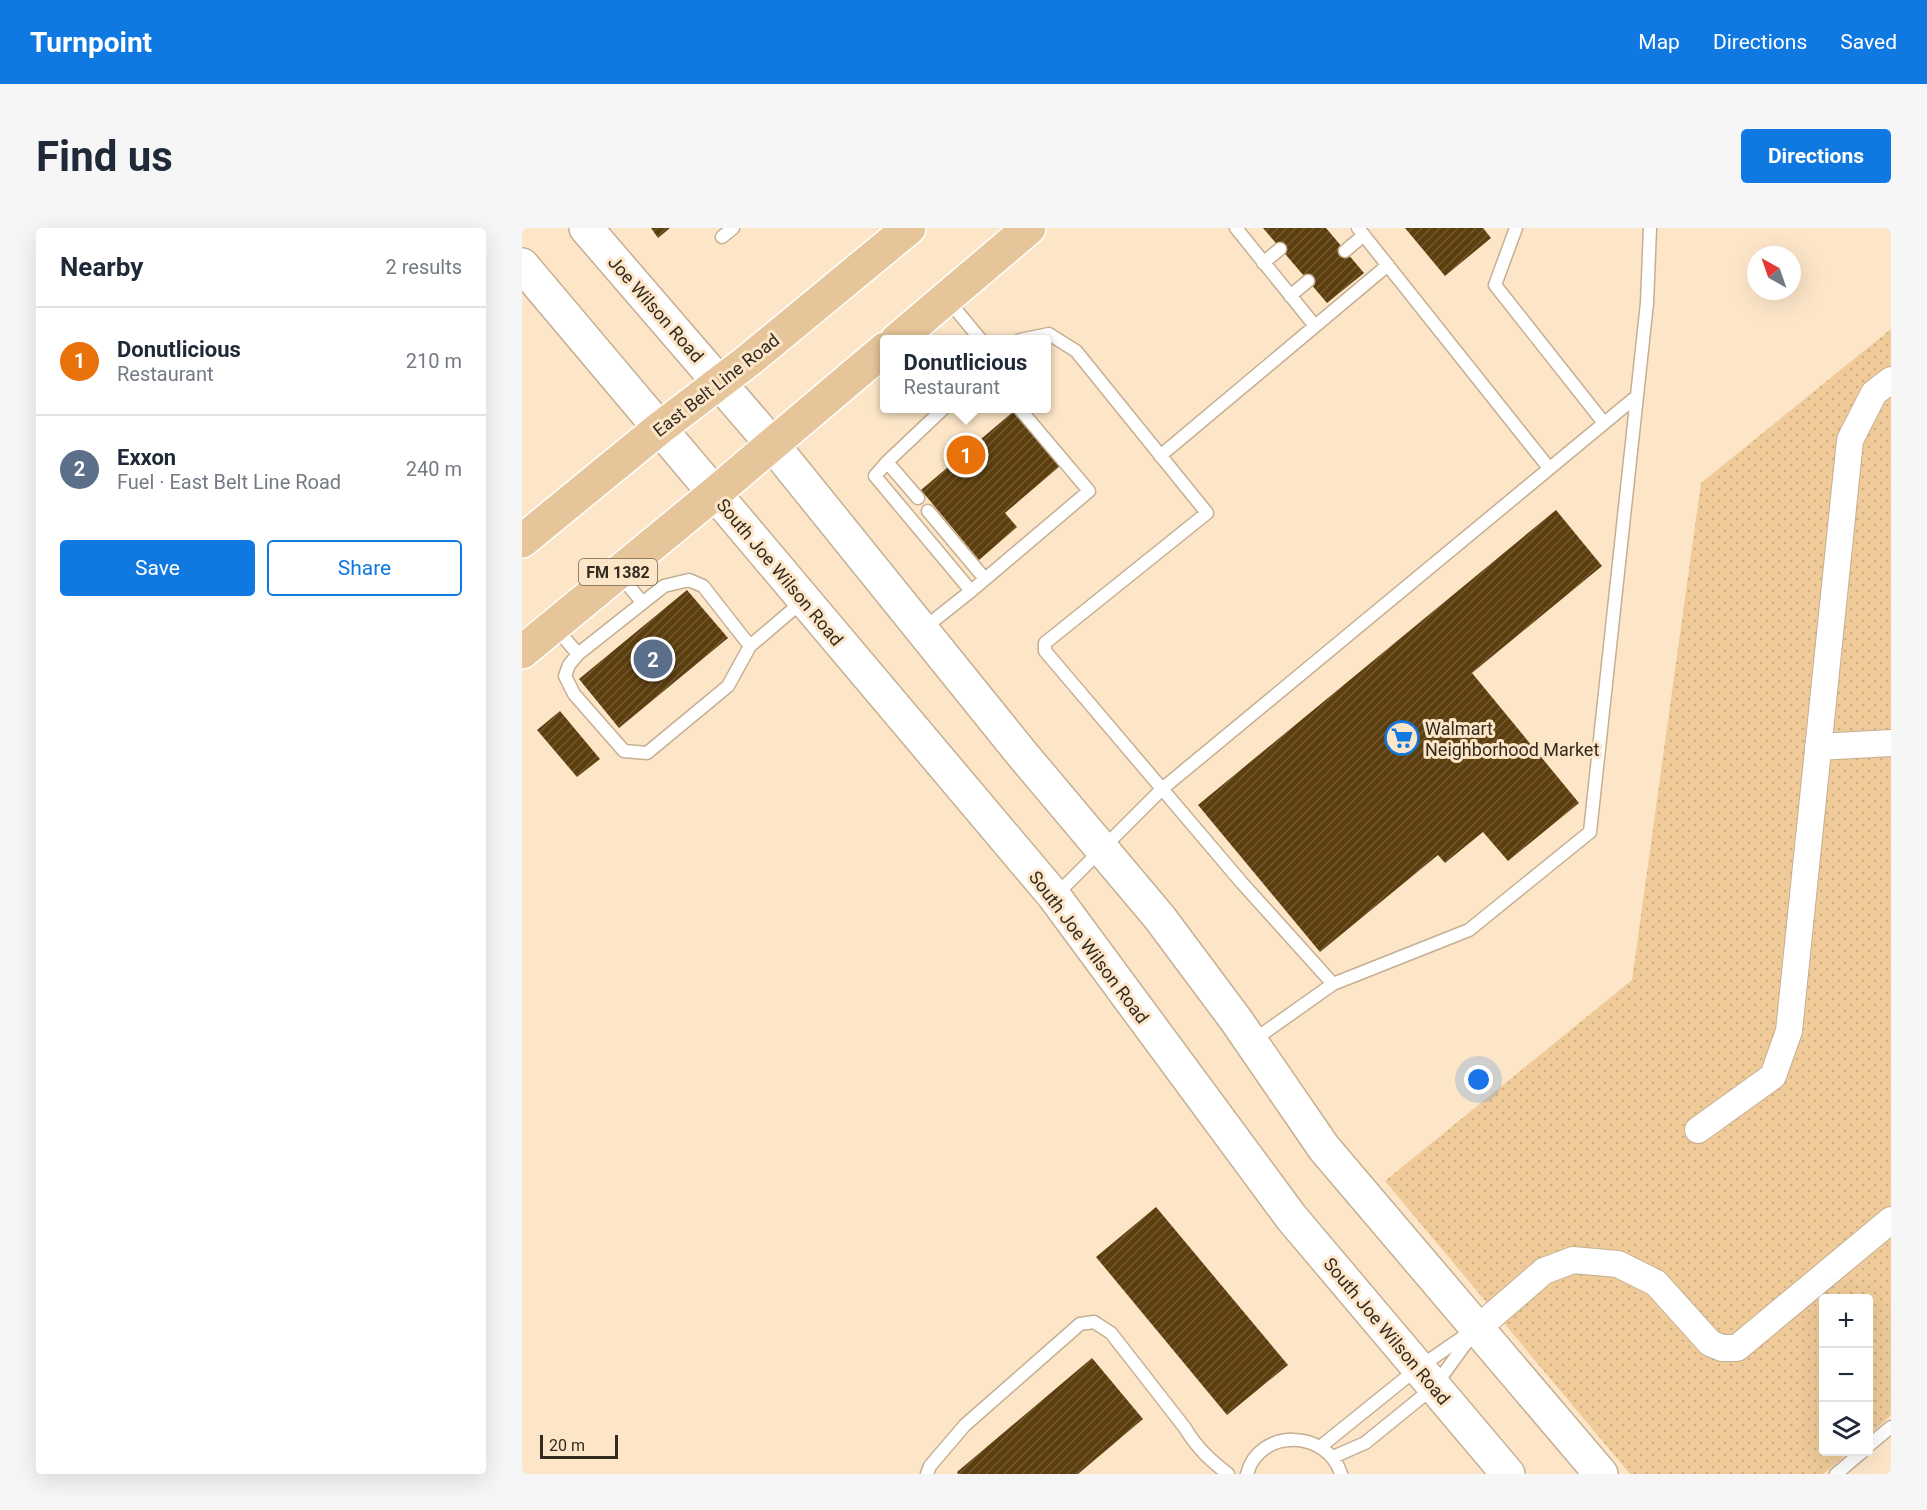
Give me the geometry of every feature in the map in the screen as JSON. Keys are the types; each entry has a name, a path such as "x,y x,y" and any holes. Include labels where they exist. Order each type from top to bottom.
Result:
{"main road":[{"name":"Joe Wilson Road","path":"586,228 772,444"},
{"name":"East Belt Line Road","path":"522,541 909,228"},
{"path":"902,335 1029,228"},
{"path":"522,265 660,428"},
{"name":"FM 1382","path":"522,652 880,353"},
{"name":"South Joe Wilson Road","path":"660,428 1054,896 1291,1217 1508,1474"},
{"path":"772,444 1022,754 1160,918 1251,1042 1324,1148 1601,1474"}],"street":[{"path":"1698,1130 1773,1076 1790,1031 1850,440 1874,393 1891,380"},
{"path":"1818,747 1891,743"},
{"path":"1478,1328 1544,1271 1573,1260 1618,1264 1656,1284 1710,1343 1722,1348 1737,1348 1891,1220"}],"lane":[{"path":"722,237 733,228"},
{"path":"1237,228 1315,326"},
{"path":"1516,228 1495,285 1604,423"},
{"path":"1251,1042 1333,984 1469,930 1590,832 1647,303 1650,228"},
{"path":"1345,251 1361,231 1550,468"},
{"path":"1263,263 1281,249"},
{"path":"1160,456 1388,265"},
{"path":"1290,296 1308,281"},
{"path":"946,298 978,335"},
{"path":"1051,335 1076,351 1207,513 1045,643 1045,651 1242,883 1333,984"},
{"path":"1054,896 1162,789 1636,396"},
{"path":"939,413 875,476 971,591"},
{"path":"922,630 1089,491 1023,413"},
{"path":"887,462 918,498"},
{"path":"928,511 985,579"},
{"path":"618,573 642,602"},
{"path":"750,646 703,586 689,580 664,586 642,602 578,654 565,676 574,694 624,751 648,753 728,686 750,646 804,600"},
{"path":"553,626 578,654"},
{"path":"927,1474 930,1466 965,1425 1080,1324 1094,1322 1111,1334 1185,1428 1194,1444 1228,1474"},
{"path":"1333,1457 1365,1443 1426,1378 1478,1328"},
{"path":"1320,1447 1426,1378 1478,1328"},
{"path":"1873,1443 1891,1427"},
{"path":"1246,1474 1261,1450 1278,1441 1297,1438 1315,1443 1333,1457 1341,1474"},
{"path":"1836,1474 1857,1456"}],"shaded area":[{"path":"1891,329 1891,1415 1873,1431 1873,1294 1819,1294 1819,1456 1844,1456 1823,1474 1630,1474 1385,1181 1632,980 1701,483"}],"building":[{"path":"651,228 670,228 658,238"},
{"path":"1263,228 1326,228 1364,273 1327,303"},
{"path":"1405,228 1483,228 1491,238 1445,276"},
{"path":"1012,413 1016,413 1060,466 1005,513 1017,527 979,560 921,490"},
{"name":"Walmart Neighborhood Market","path":"1556,510 1602,566 1472,673 1579,803 1508,861 1483,832 1445,863 1438,855 1320,952 1198,805"},
{"path":"687,590 728,638 619,728 579,679"},
{"path":"560,711 600,759 577,777 537,730"},
{"path":"1156,1207 1288,1365 1227,1415 1096,1257"},
{"path":"1092,1358 1143,1419 1078,1474 958,1474 957,1472"}],"place":[{"name":"Donutlicious","path":"966,455"},
{"name":"Exxon","path":"653,659"},
{"name":"Walmart Neighborhood Market","path":"1402,738"}]}
